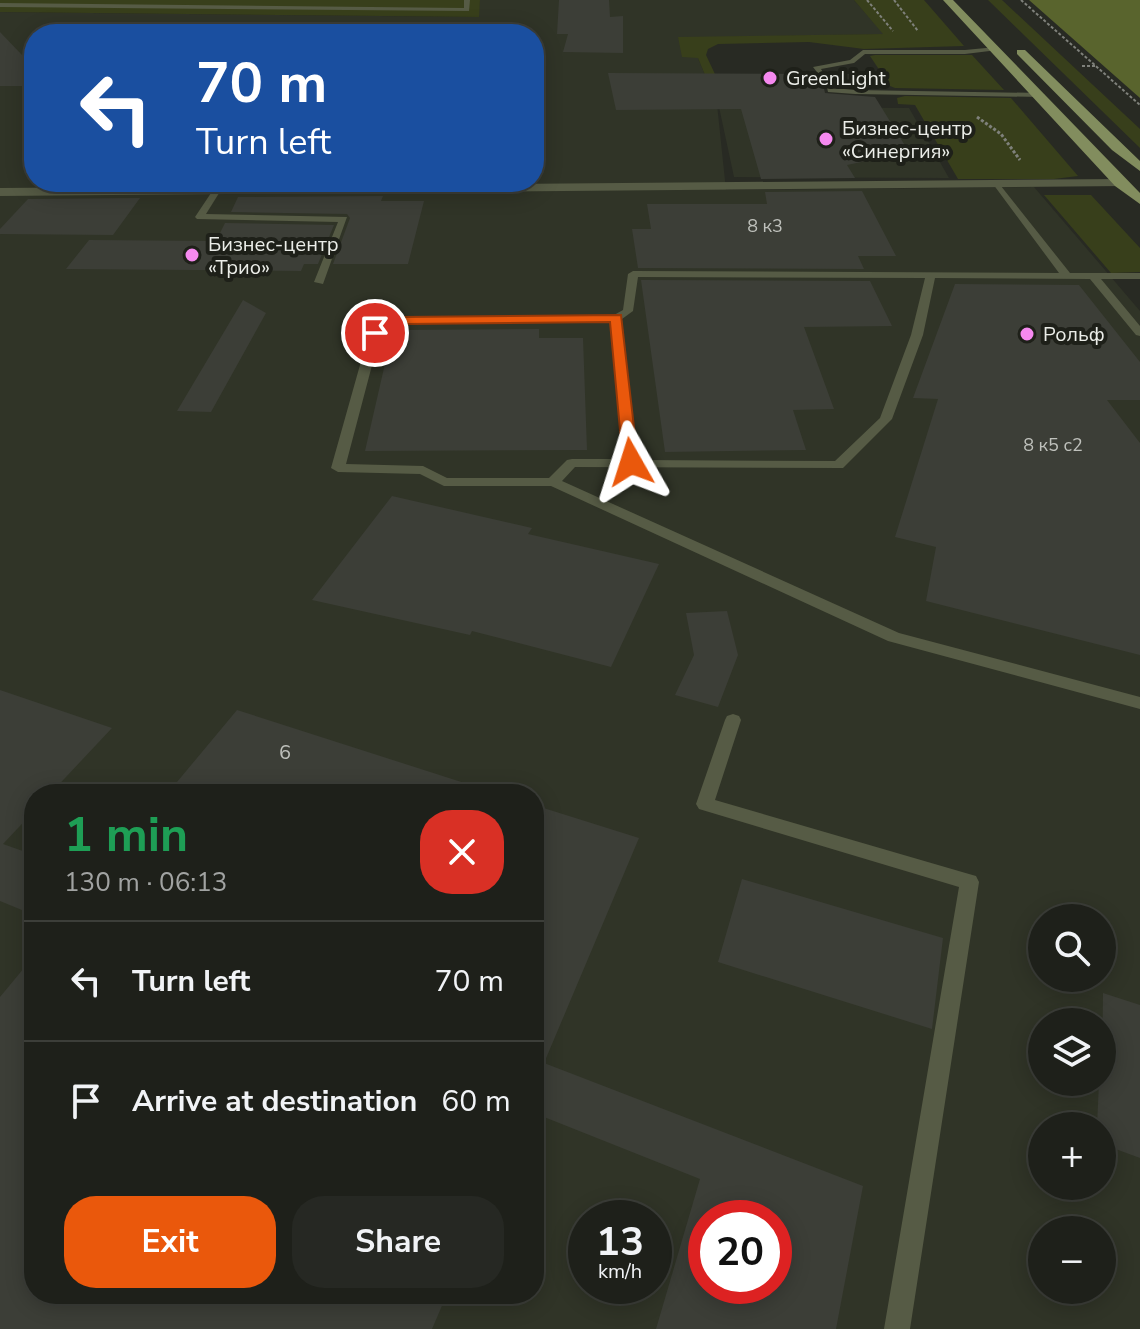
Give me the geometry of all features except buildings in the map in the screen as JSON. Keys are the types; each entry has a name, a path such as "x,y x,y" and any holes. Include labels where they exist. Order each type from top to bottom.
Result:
{"main road":[{"path":"948,0 1041,95 1120,183 1140,200"},
{"path":"1012,42 1116,147 1140,167"}],"street":[{"path":"544,187 1120,183"},
{"path":"0,192 24,192"}],"lane":[{"path":"190,8 199,0"},
{"path":"0,5 467,10 467,0"},
{"path":"820,74 817,67 852,62 863,52 938,53 996,49"},
{"path":"829,85 831,90 855,92 1041,95"},
{"path":"997,184 1068,277"},
{"path":"216,192 200,217 344,219 319,282"},
{"path":"1140,276 633,274 628,311 616,318 401,321 375,333 338,468 423,470 444,482 553,482 894,637 1140,703"},
{"path":"553,482 572,463 838,465 886,419 917,335 931,274"},
{"path":"1094,277 1140,333"},
{"path":"616,318 631,462"},
{"path":"733,720 705,804 969,882 897,1329"}],"path":[{"path":"894,0 938,53"},
{"path":"1021,0 1140,105"},
{"path":"1082,66 1096,66"}],"shaded area":[{"path":"0,0 480,0 479,17 0,12"},
{"path":"480,0 854,0 884,34 678,38 698,58 717,104 726,190 1034,187 1140,311 1140,1329 0,1329 0,12 478,17"},
{"path":"854,0 924,0 964,46 864,49 809,42 718,44 708,49 706,55 729,104 717,104 698,58 682,57 678,37 883,34"},
{"path":"988,0 1002,0 1140,129 1140,148"},
{"path":"1029,0 1140,0 1140,98"},
{"path":"972,55 1004,90 895,88 890,86 870,56"},
{"path":"897,98 1011,98 1078,176 958,179 915,105 898,104"},
{"path":"719,107 909,108 949,178 734,177"},
{"path":"1044,195 1091,195 1140,248 1140,272 1111,273"}],"place":[{"name":"GreenLight","path":"770,78"},
{"name":"Бизнес-центр «Синергия»","path":"826,139"},
{"name":"Бизнес-центр «Трио»","path":"192,255"},
{"name":"Рольф","path":"1027,334"}],"route":[{"path":"375,333 401,321 616,318 631,462"}]}
